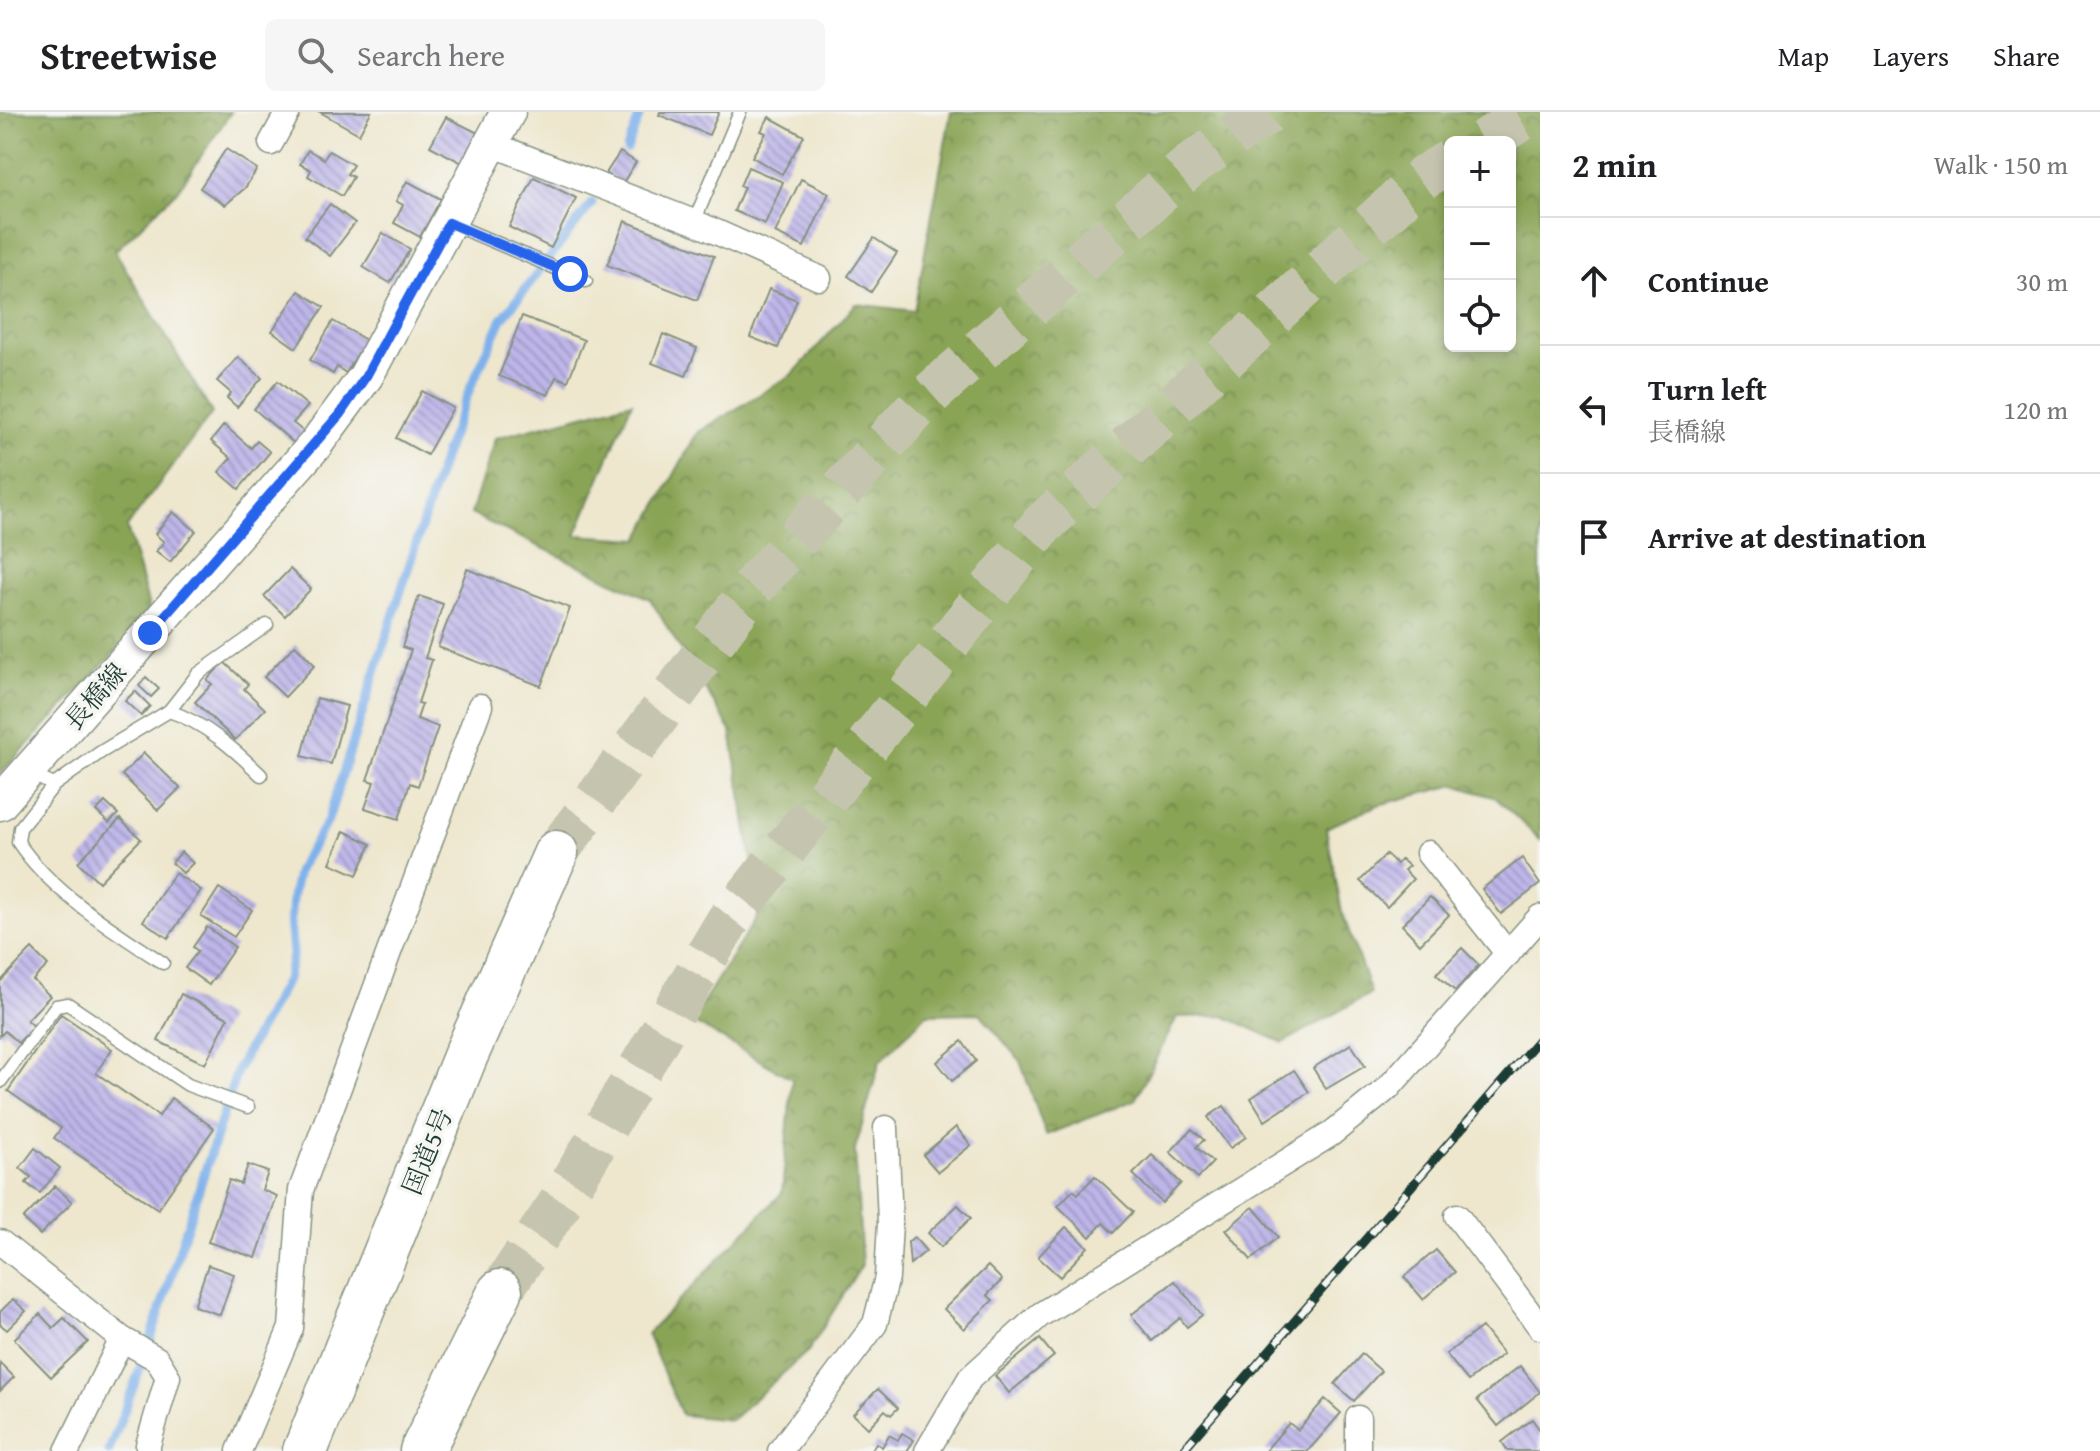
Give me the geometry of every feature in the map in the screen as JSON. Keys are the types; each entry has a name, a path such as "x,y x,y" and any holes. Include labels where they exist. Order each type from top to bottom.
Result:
{"highway":[{"name":"国道5号","path":"305,1451 465,1057 556,853"},
{"path":"422,1451 500,1292"}],"street":[{"path":"271,143 288,112"},
{"name":"長橋線","path":"0,803 40,779 340,414 366,376 508,112"},
{"path":"491,144 694,222 819,278"},
{"path":"239,1451 291,1328 301,1190 480,706"},
{"path":"1428,853 1508,954"},
{"path":"927,1451 970,1378 1040,1315 1331,1134 1389,1087 1540,917"},
{"path":"780,1451 875,1324 887,1277 890,1223 886,1128"},
{"path":"1457,1216 1540,1327"},
{"path":"0,1242 139,1349 168,1377 148,1451"},
{"path":"67,1451 139,1349"},
{"path":"1358,1418 1358,1451"}],"lane":[{"path":"694,222 740,112"},
{"path":"449,223 586,281"},
{"path":"163,963 100,921 29,859 18,842 20,828 40,779 101,752 169,711 198,674 267,625"},
{"path":"169,711 186,716 229,745 261,775"},
{"path":"0,1082 56,1006 68,1004 188,1085 248,1107"}],"green space":[{"path":"0,112 231,112 178,190 115,251 212,413 127,527 151,614 0,774"},
{"path":"951,112 1540,112 1540,840 1496,798 1455,785 1378,805 1326,828 1342,912 1371,993 1283,1043 1224,1016 1177,1017 1135,1100 1046,1135 1020,1061 980,1013 927,1014 880,1061 855,1150 862,1265 809,1350 731,1420 682,1415 647,1334 782,1193 792,1079 691,1021 760,912 731,731 650,599 471,514 495,438 632,402 576,535 639,539 697,433 793,374 856,304 914,311"}],"building":[{"path":"320,112 371,112 359,134"},
{"path":"660,112 719,112 709,135 659,115"},
{"path":"446,117 478,133 462,163 430,146"},
{"path":"769,117 804,136 782,174 752,157 766,133 761,131"},
{"path":"226,149 257,169 245,188 225,205 200,188"},
{"path":"308,150 324,159 329,151 353,165 347,174 353,177 342,196 308,176 311,170 300,164"},
{"path":"620,152 636,162 622,184 606,173"},
{"path":"748,167 783,182 765,224 734,211"},
{"path":"534,177 576,198 551,248 509,227"},
{"path":"801,179 829,193 804,247 775,233"},
{"path":"407,181 441,199 420,237 394,223 403,205 396,201"},
{"path":"330,204 355,223 330,256 305,237"},
{"path":"625,221 714,256 697,300 607,265"},
{"path":"383,233 410,249 390,283 363,267"},
{"path":"874,238 897,253 871,292 848,276"},
{"path":"769,289 797,300 778,348 750,337"},
{"path":"299,291 324,307 296,348 272,331"},
{"path":"522,316 584,340 568,381 556,377 548,395 499,376"},
{"path":"333,321 366,340 346,373 337,367 333,374 310,360"},
{"path":"663,334 697,348 686,376 652,363"},
{"path":"238,357 262,378 237,407 227,398 231,393 217,381"},
{"path":"278,381 308,406 293,423 304,432 294,443 254,409"},
{"path":"422,391 453,408 427,455 396,438"},
{"path":"224,425 251,448 257,441 270,452 239,489 219,472 231,458 211,441"},
{"path":"173,512 196,531 170,562 156,551 164,542 155,534"},
{"path":"290,569 311,589 285,616 264,596"},
{"path":"467,569 570,608 541,686 438,647"},
{"path":"419,596 443,604 425,658 432,660 418,703 422,704 417,719 438,727 418,786 410,783 399,819 365,808 374,782 367,780 411,650 402,647"},
{"path":"295,645 315,665 285,697 264,677"},
{"path":"224,662 248,684 244,689 265,709 235,740 195,702 212,684 207,680"},
{"path":"146,677 159,689 151,697 139,686"},
{"path":"135,691 150,706 141,716 125,701"},
{"path":"317,698 347,706 331,764 302,756"},
{"path":"144,753 180,788 158,810 122,775"},
{"path":"105,802 118,814 109,823 96,811"},
{"path":"120,819 141,839 99,882 78,862"},
{"path":"344,831 371,844 357,875 330,863"},
{"path":"181,852 193,863 183,873 172,863"},
{"path":"1386,854 1397,864 1401,859 1409,866 1404,870 1413,879 1387,907 1360,881"},
{"path":"1522,858 1540,884 1501,914 1482,889"},
{"path":"175,873 201,890 168,938 143,921"},
{"path":"219,888 252,910 234,937 201,916"},
{"path":"1430,897 1449,915 1420,944 1402,925"},
{"path":"207,927 235,947 209,985 185,968 198,951 193,947"},
{"path":"1462,948 1479,965 1455,991 1436,974"},
{"path":"32,949 48,965 33,980 50,996 27,1020 34,1026 18,1043 5,1031 0,1036 0,982"},
{"path":"181,994 228,1018 205,1064 158,1041"},
{"path":"61,1014 112,1049 96,1073 159,1116 171,1098 214,1128 158,1209 54,1138 61,1128 8,1091"},
{"path":"962,1041 976,1061 952,1081 937,1062"},
{"path":"1351,1044 1365,1066 1326,1089 1313,1068"},
{"path":"1294,1070 1309,1092 1265,1121 1251,1098"},
{"path":"1224,1106 1246,1137 1230,1148 1208,1117"},
{"path":"956,1127 971,1145 938,1172 923,1155"},
{"path":"1192,1129 1204,1140 1196,1147 1213,1162 1198,1178 1170,1152"},
{"path":"35,1148 60,1168 40,1193 26,1183 31,1177 20,1168"},
{"path":"1152,1155 1181,1183 1162,1203 1133,1174"},
{"path":"248,1165 268,1172 262,1190 277,1196 256,1258 208,1242 229,1180 241,1184"},
{"path":"1095,1176 1133,1212 1113,1233 1103,1223 1090,1237 1058,1206 1073,1190 1078,1194"},
{"path":"55,1186 72,1202 40,1235 23,1219"},
{"path":"958,1205 971,1218 941,1247 928,1233"},
{"path":"1253,1207 1278,1237 1251,1260 1226,1230"},
{"path":"1066,1227 1088,1247 1060,1277 1038,1257"},
{"path":"914,1237 926,1251 910,1264 908,1242"},
{"path":"1436,1250 1455,1272 1423,1299 1404,1277"},
{"path":"208,1265 234,1274 220,1315 194,1306"},
{"path":"988,1266 1002,1280 987,1295 993,1300 964,1329 944,1309"},
{"path":"1175,1281 1202,1315 1187,1327 1180,1318 1152,1341 1131,1315"},
{"path":"13,1299 26,1311 7,1330 0,1324 0,1312"},
{"path":"40,1314 53,1328 64,1318 88,1342 51,1377 14,1339"},
{"path":"1482,1327 1503,1354 1468,1381 1446,1354"},
{"path":"1040,1339 1054,1356 1009,1393 995,1376"},
{"path":"1362,1354 1381,1371 1354,1401 1335,1384"},
{"path":"0,1363 14,1377 0,1391"},
{"path":"1520,1366 1540,1392 1498,1426 1477,1400"},
{"path":"878,1389 898,1408 891,1415 885,1410 868,1428 853,1414"},
{"path":"1325,1399 1341,1413 1308,1451 1265,1451 1289,1423 1298,1430"},
{"path":"1532,1419 1540,1430 1540,1451 1508,1451 1502,1442"},
{"path":"902,1433 914,1440 907,1451 871,1451 876,1443 882,1447 889,1435 898,1440"}],"waterway":[{"path":"627,149 641,112"},
{"path":"109,1451 149,1345 238,1068 287,979 293,952 290,927 298,870 328,820 445,453 502,319 592,203"}],"tunnel":[{"path":"556,853 757,582 925,399 1192,164 1268,112"},
{"path":"1493,136 1534,112"},
{"path":"500,1292 560,1203 727,922 1042,525 1424,177 1444,165"}],"railway":[{"path":"1182,1451 1540,1038"}],"route":[{"path":"150,633 340,414 366,376 449,223 570,274"}]}
